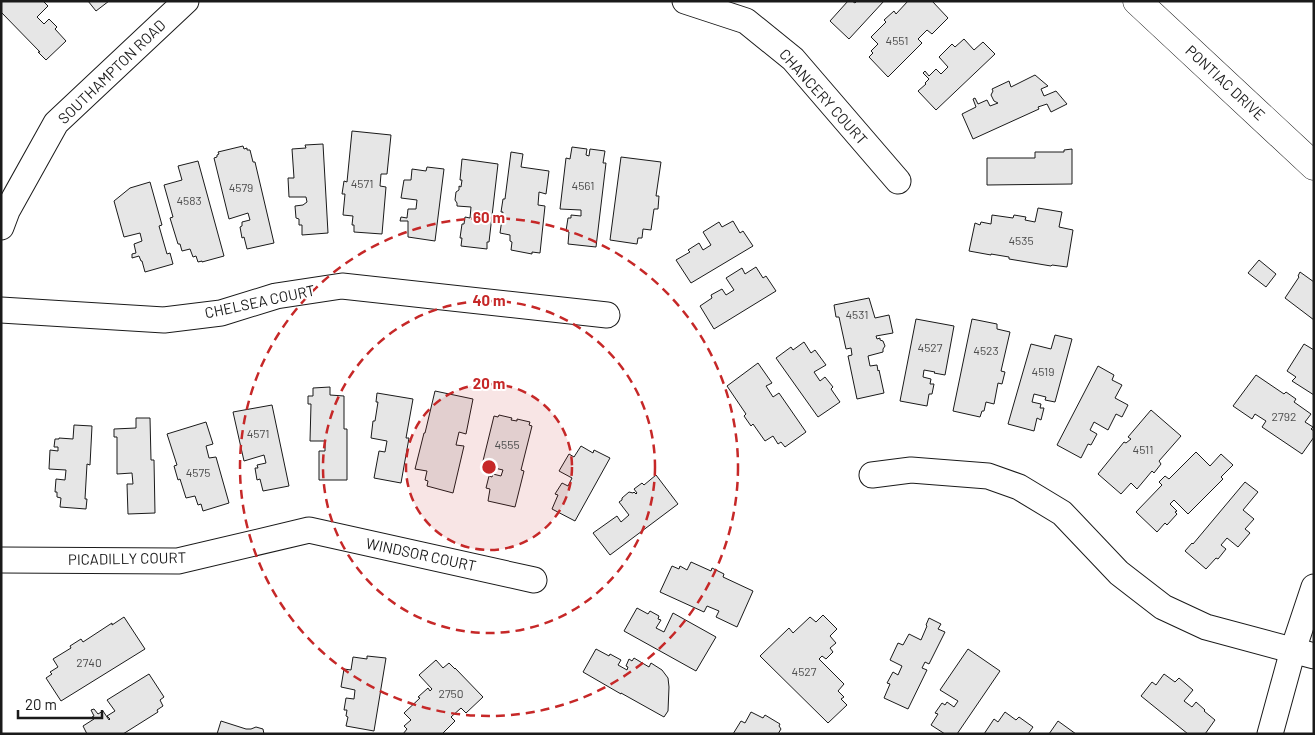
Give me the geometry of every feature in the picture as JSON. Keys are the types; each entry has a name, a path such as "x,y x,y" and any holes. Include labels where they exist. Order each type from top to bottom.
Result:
{"main road":[{"name":"PONTIAC DRIVE","path":"1137,1 1314,166"}],"street":[{"name":"SOUTHAMPTON ROAD","path":"1,227 7,211 56,123 186,1"},
{"name":"CHANCERY COURT","path":"684,1 746,21 792,59 898,181"},
{"name":"CHELSEA COURT","path":"1,310 164,320 221,313 276,296 342,286 607,314"},
{"path":"872,475 911,470 988,476 1019,487 1062,513 1119,573 1163,607 1206,626 1303,653"},
{"name":"PICADILLY COURT","path":"1,560 178,561 309,530"},
{"name":"WINDSOR COURT","path":"309,530 534,580"},
{"path":"1270,734 1303,653 1314,587"}],"building":[{"path":"3,1 43,1 48,6 37,17 44,24 49,19 66,41 46,60 1,12 1,3"},
{"path":"88,1 109,1 96,11"},
{"path":"848,1 855,3 857,1 884,1 849,39 830,21"},
{"path":"908,1 932,1 948,18 932,34 927,30 918,39 922,43 888,77 869,57 873,53 871,51 878,44 871,37 886,22 884,20 894,11 896,14"},
{"path":"964,39 974,50 983,42 995,54 936,110 918,91 929,79 923,73 925,71 929,76 936,69 941,74 948,67 939,57 952,44 955,47"},
{"path":"1035,75 1048,86 1041,89 1044,96 1056,91 1067,104 1051,112 1047,104 1038,107 1039,109 973,139 962,114 976,107 973,99 975,98 978,104 987,100 990,106 998,103 994,101 991,95 992,89 1009,81 1011,87"},
{"path":"352,131 391,135 387,174 381,174 380,186 386,187 382,234 354,232 354,225 352,225 353,216 343,215 345,194 342,194 344,181 347,182"},
{"path":"323,144 328,233 302,235 302,225 299,225 299,219 296,218 295,206 303,205 307,202 306,197 289,197 288,178 294,178 292,149 306,148 305,145"},
{"path":"243,146 244,149 250,150 253,162 255,162 274,243 247,249 240,227 242,222 250,220 248,213 229,219 214,158 219,154 218,152"},
{"path":"572,147 587,149 586,155 589,156 590,149 605,151 603,163 606,163 596,247 568,244 569,232 566,231 568,218 571,218 571,215 581,216 581,210 560,209 566,158 570,159"},
{"path":"1072,149 1072,184 987,185 987,158 1035,158 1035,152 1064,152 1064,150"},
{"path":"511,152 523,154 521,167 549,171 546,194 539,192 538,205 545,206 540,253 532,252 532,254 511,250 512,242 510,241 510,235 500,233 503,212 501,212 503,199 505,199"},
{"path":"621,157 661,162 656,196 659,196 658,209 654,209 651,230 643,229 642,238 638,238 637,244 610,240"},
{"path":"462,159 498,164 487,249 461,246 462,224 464,224 465,217 470,218 471,207 457,206 455,200 456,192 459,190 459,186 461,187"},
{"path":"198,161 224,256 202,262 198,262 196,256 193,257 190,249 182,251 180,244 178,244 170,218 173,217 164,185 182,180 178,166"},
{"path":"427,167 444,169 435,241 408,237 408,221 400,221 401,217 407,218 408,209 416,209 417,200 401,198 404,180 411,180 412,169 426,171"},
{"path":"150,182 162,225 159,226 167,254 170,253 173,264 145,272 139,256 132,258 132,254 136,253 134,244 142,241 140,233 124,237 114,201 130,188"},
{"path":"1038,208 1062,212 1059,227 1073,230 1067,267 1051,266 969,251 975,223 980,225 981,222 991,224 992,215 1013,218 1014,215 1026,217 1025,220 1035,222"},
{"path":"733,221 740,233 743,231 753,246 691,283 676,260 690,252 688,250 699,243 703,250 711,245 703,232 719,222 722,227"},
{"path":"1259,260 1276,274 1266,287 1248,273"},
{"path":"756,267 763,278 766,276 776,291 714,329 700,306 712,298 711,295 722,289 726,295 734,290 726,278 742,268 745,274"},
{"path":"1300,272 1314,282 1314,320 1285,298 1299,277"},
{"path":"869,298 875,318 889,315 893,333 876,336 877,339 880,338 883,341 885,346 883,352 868,356 870,366 877,365 884,393 857,399 848,356 852,355 851,348 846,349 839,317 836,317 834,305"},
{"path":"916,319 954,326 945,375 924,370 923,377 931,379 930,384 934,384 932,394 929,394 927,406 900,401"},
{"path":"972,319 997,324 997,329 1010,332 1001,371 1005,372 1002,384 998,383 994,404 986,402 980,417 953,411"},
{"path":"1055,335 1072,339 1055,402 1045,400 1046,397 1034,394 1032,402 1041,404 1040,408 1044,408 1041,420 1037,418 1034,431 1008,424 1031,344 1051,349"},
{"path":"804,342 811,353 815,350 826,365 814,372 820,381 825,377 833,387 831,389 840,402 818,417 776,358 791,347 793,350"},
{"path":"1304,344 1314,350 1314,395 1292,381 1296,377 1287,371"},
{"path":"758,363 772,383 766,386 773,397 779,393 806,432 785,447 781,442 778,444 773,436 765,441 753,424 751,426 744,416 746,414 727,386"},
{"path":"1098,366 1114,375 1112,380 1122,385 1115,398 1128,405 1122,417 1116,414 1108,430 1094,422 1090,430 1097,434 1091,445 1088,444 1081,458 1057,445"},
{"path":"1256,375 1284,394 1286,392 1296,399 1294,402 1311,414 1305,422 1313,427 1311,429 1314,431 1314,437 1302,454 1262,427 1266,421 1255,414 1252,419 1233,406"},
{"path":"330,387 330,395 344,396 344,429 347,429 347,480 319,480 319,451 325,451 325,441 310,441 311,404 308,404 308,396 313,396 313,388"},
{"path":"435,391 473,399 466,434 459,432 456,445 464,446 453,493 427,486 428,481 425,480 427,471 415,469"},
{"path":"377,393 413,399 406,438 409,438 401,483 374,478 379,451 385,452 387,441 371,438 378,402 376,402"},
{"path":"272,405 289,486 263,491 260,479 257,480 255,468 258,468 257,465 266,463 264,455 244,461 233,412"},
{"path":"1151,410 1181,436 1159,461 1161,464 1154,473 1152,471 1137,489 1131,483 1121,494 1098,474 1124,442 1126,443 1131,439 1128,437"},
{"path":"499,415 512,418 511,420 517,421 517,419 530,422 529,425 532,426 521,470 524,471 515,507 488,501 490,489 486,488 489,476 492,477 493,474 501,476 503,470 482,465 494,416 498,417"},
{"path":"136,418 150,418 151,460 154,460 155,513 128,514 127,484 133,484 132,473 117,474 117,437 114,437 114,429 136,428"},
{"path":"206,422 213,444 206,446 209,458 216,457 229,503 203,511 201,504 198,505 195,496 186,498 180,479 178,480 174,466 177,465 167,434"},
{"path":"74,425 92,426 90,465 87,464 86,509 60,507 61,498 57,497 57,492 55,492 56,479 65,480 66,470 49,469 50,450 58,451 58,447 54,447 55,439 73,439"},
{"path":"581,446 593,453 594,450 610,458 575,521 552,509 558,495 555,494 562,483 568,486 572,478 559,471 569,454 574,457"},
{"path":"1196,452 1210,466 1221,454 1233,465 1221,477 1223,479 1188,514 1174,500 1170,504 1177,511 1175,512 1177,514 1157,532 1136,512 1162,485 1159,482 1165,476 1169,479"},
{"path":"656,475 678,504 610,555 593,533 617,516 621,522 629,515 619,502 629,492 636,494 634,489 642,483 644,485"},
{"path":"1245,482 1258,492 1243,510 1254,519 1245,529 1250,533 1238,547 1227,538 1221,545 1226,549 1206,569 1185,551"},
{"path":"691,562 711,571 712,568 724,574 723,577 753,591 737,627 716,617 719,611 707,606 704,612 660,592 672,566 679,569 680,566 687,570"},
{"path":"637,608 648,614 650,611 659,616 658,619 661,620 656,628 664,632 673,613 716,637 696,671 624,631"},
{"path":"823,615 837,629 830,636 836,643 830,648 833,652 826,659 822,656 819,659 844,684 838,691 844,697 841,699 847,705 828,723 760,656 789,628 793,633 810,617 816,622"},
{"path":"124,617 145,649 61,701 46,678 52,674 50,672 58,667 53,659 71,648 70,646 81,639 83,642"},
{"path":"929,618 941,624 938,629 945,632 929,664 925,662 922,668 927,670 908,709 884,698 890,684 887,683 893,672 898,675 902,666 890,660 898,643 903,645 909,634 921,640"},
{"path":"596,649 621,660 618,665 627,670 628,667 626,666 629,659 632,661 634,658 649,667 651,663 662,670 668,678 669,687 668,711 664,717 583,672"},
{"path":"968,649 1000,671 957,734 945,734 931,725 938,714 935,713 942,703 945,705 947,702 954,707 958,701 940,690"},
{"path":"367,656 386,658 374,731 346,726 348,717 346,716 347,710 344,710 346,698 354,699 355,690 341,687 344,669 351,670 353,657 367,659"},
{"path":"436,660 443,668 449,663 483,697 466,713 461,708 451,717 455,721 442,734 403,734 407,729 404,726 411,720 404,713 428,688 430,691 432,689 419,675"},
{"path":"149,674 164,697 160,700 163,706 157,710 158,712 123,734 87,734 83,726 94,719 91,710 94,709 98,714 103,711 109,720 107,716 115,711 107,700"},
{"path":"1164,674 1175,682 1179,678 1193,690 1184,701 1192,707 1196,702 1215,720 1205,734 1188,734 1141,696 1152,682 1156,685"},
{"path":"751,712 763,718 765,715 780,724 781,729 778,734 733,734 741,721 745,723"},
{"path":"1005,712 1016,720 1019,717 1033,727 1028,734 984,734 994,719 998,722"},
{"path":"221,721 246,729 256,727 263,729 264,734 217,734"},
{"path":"1058,721 1076,734 1049,734"}]}
